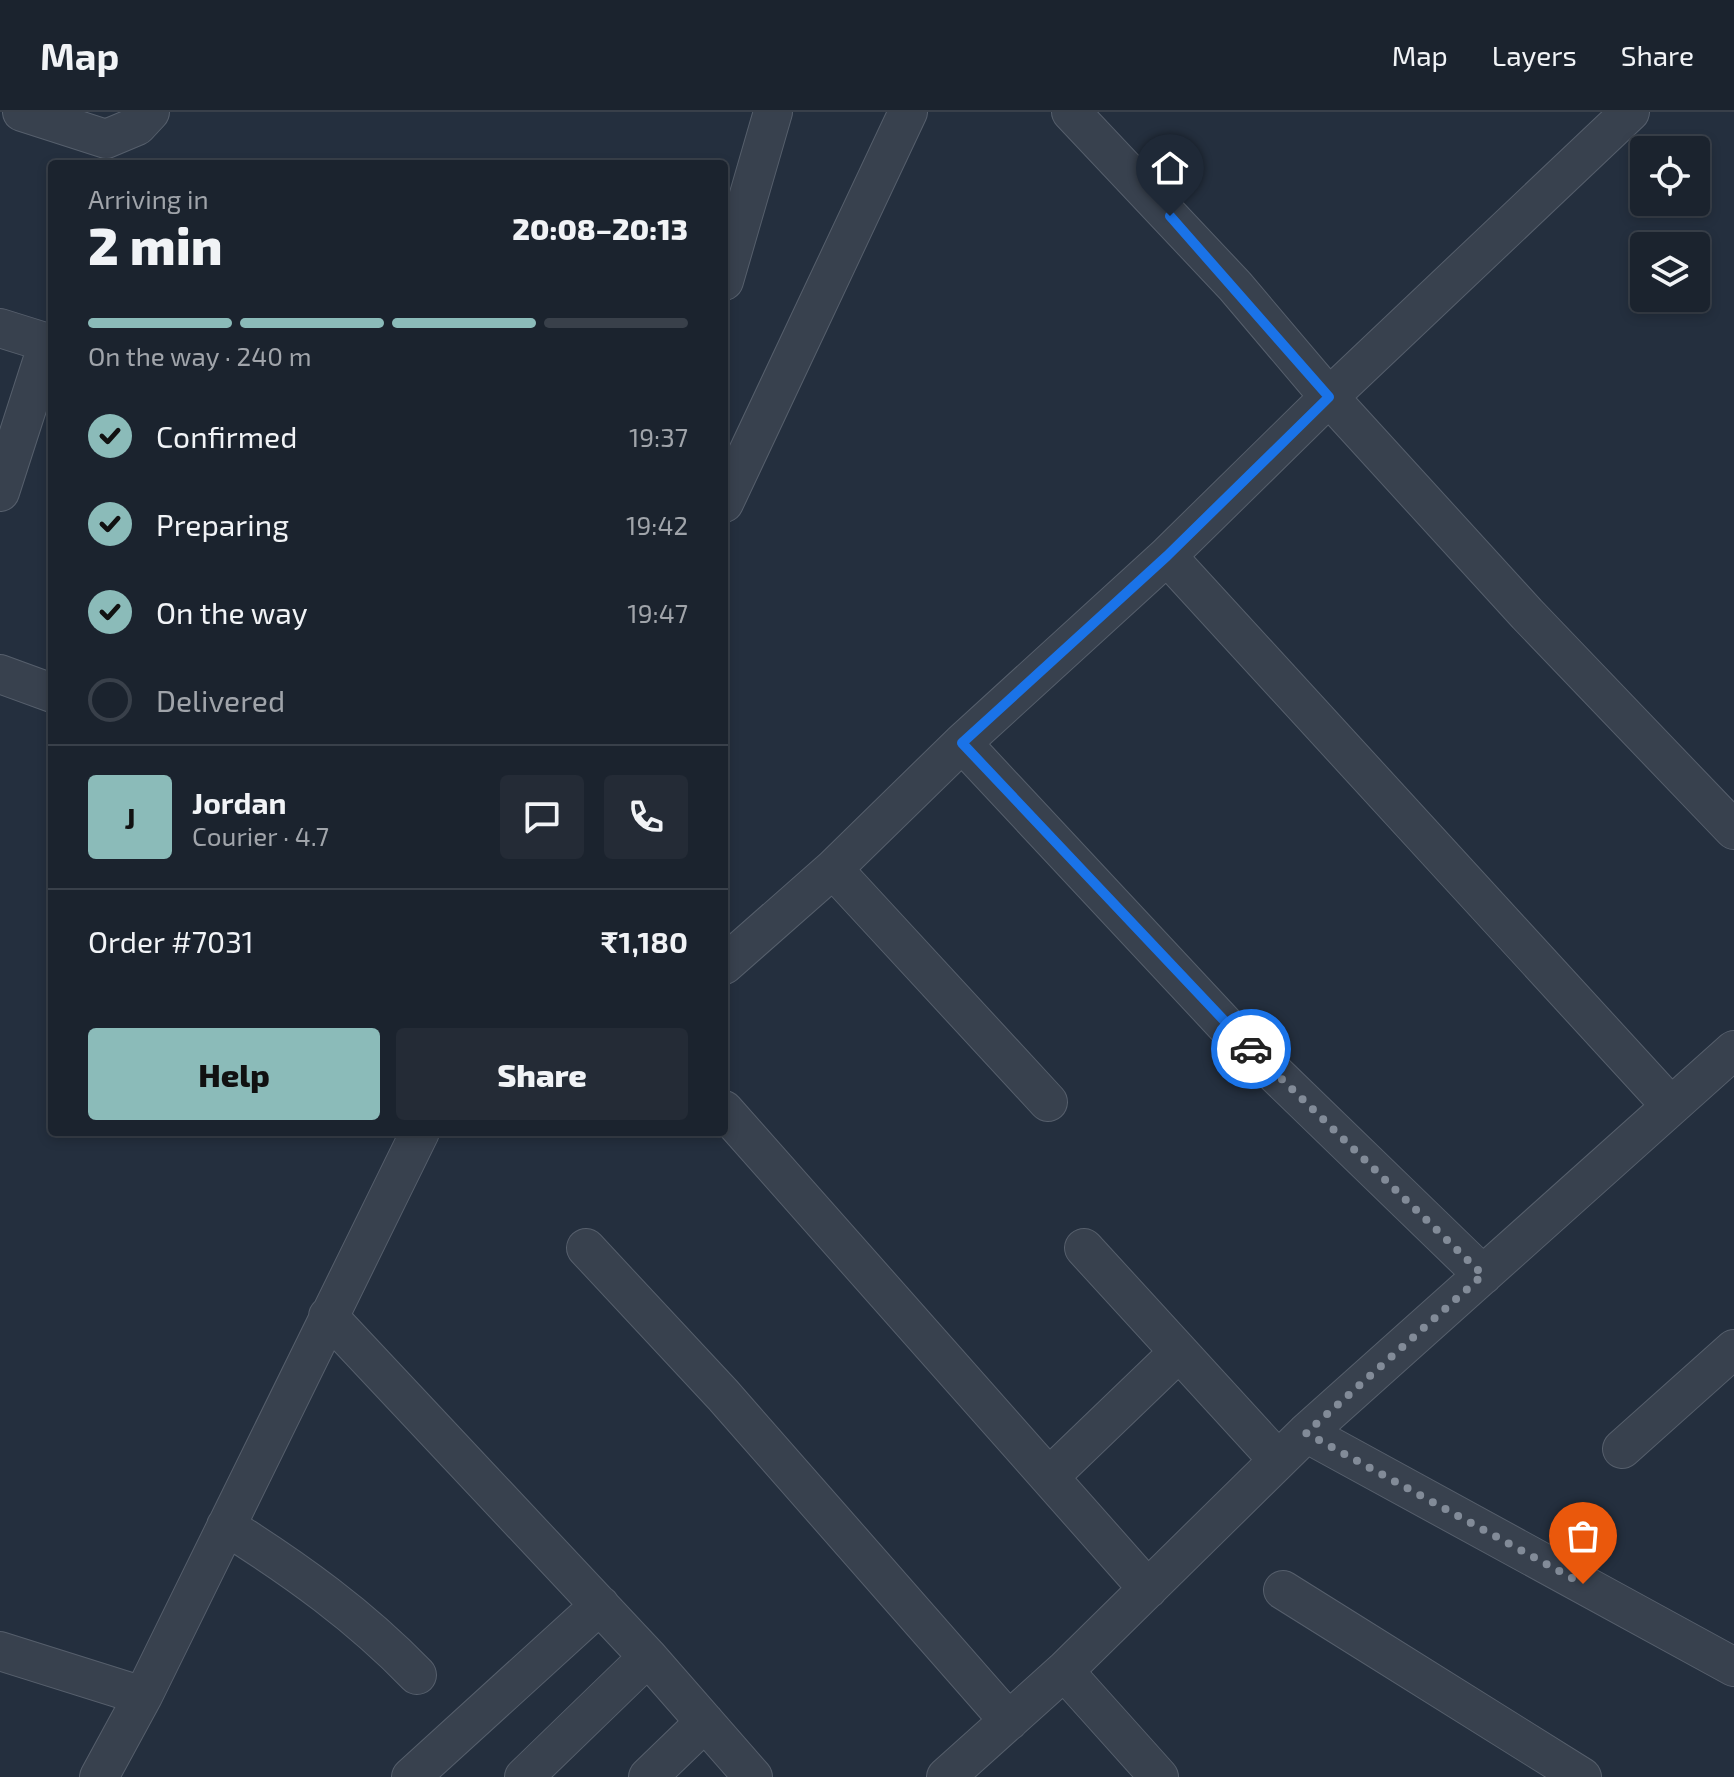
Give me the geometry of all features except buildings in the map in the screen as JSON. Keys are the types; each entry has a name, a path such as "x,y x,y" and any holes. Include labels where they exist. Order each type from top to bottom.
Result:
{"street":[{"path":"22,112 106,139 137,126 150,112"},
{"path":"728,267 773,112"},
{"path":"728,494 908,112"},
{"path":"1071,112 1235,286 1329,397 1527,614 1734,830"},
{"path":"728,961 833,869 962,743 1167,556 1329,397 1630,112"},
{"path":"0,328 48,343"},
{"path":"0,492 48,350"},
{"path":"1167,556 1671,1106"},
{"path":"0,674 48,692"},
{"path":"962,743 1228,1028 1483,1275"},
{"path":"833,869 1048,1102"},
{"path":"946,1777 1064,1671 1306,1433 1734,1050"},
{"path":"728,1115 1148,1589"},
{"path":"99,1777 143,1696 418,1136"},
{"path":"586,1248 723,1395 1009,1721"},
{"path":"1084,1248 1278,1460"},
{"path":"328,1316 648,1657 753,1777"},
{"path":"1622,1449 1734,1349"},
{"path":"1049,1477 1179,1352"},
{"path":"1306,1433 1734,1667"},
{"path":"226,1526 332,1598 385,1642 417,1675"},
{"path":"1283,1590 1582,1777"},
{"path":"411,1777 600,1605"},
{"path":"0,1651 143,1696"},
{"path":"524,1777 648,1657"},
{"path":"1064,1671 1159,1777"},
{"path":"648,1777 705,1722"}],"way so far":[{"path":"1251,1049 1483,1275 1306,1433 1583,1584"}],"route":[{"path":"1170,216 1235,286 1329,397 1167,556 962,743 1251,1049"}]}
